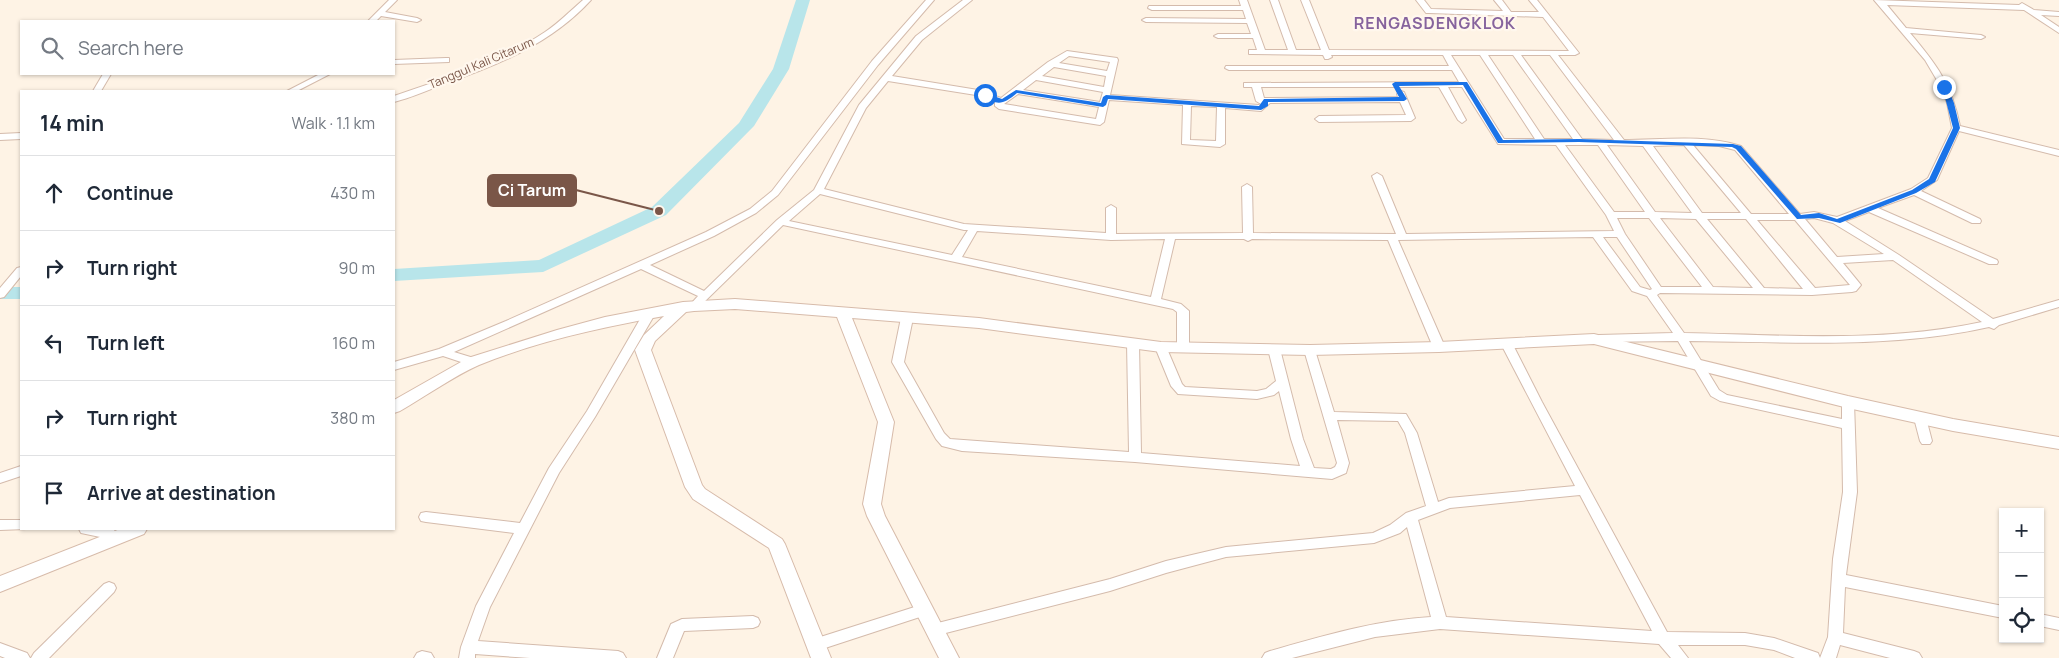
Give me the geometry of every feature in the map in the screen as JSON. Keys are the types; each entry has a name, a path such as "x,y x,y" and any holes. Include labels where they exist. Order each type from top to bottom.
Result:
{"street":[{"path":"373,20 393,0"},
{"name":"Tanggul Kali Citarum","path":"395,99 487,64 529,45 547,34 587,0"},
{"path":"395,366 443,352 641,265 723,228 767,200 775,193 875,63 930,0"},
{"path":"924,610 819,651 776,544 699,494 694,487 644,350 649,338 694,303 781,222 818,191 858,114 886,78 919,38 968,0"},
{"path":"1243,0 1262,51"},
{"path":"1274,0 1292,50"},
{"path":"1305,0 1338,84"},
{"path":"1420,0 1430,11 1471,9 1546,15"},
{"path":"1498,0 1508,13"},
{"path":"1252,52 1292,50 1575,53 1534,0"},
{"path":"2014,0 2059,31"},
{"path":"1880,1 2031,10 2059,14"},
{"path":"1837,221 1914,191 1932,180 1956,128 1951,103 1928,59 1880,1"},
{"path":"1152,8 1246,8"},
{"path":"381,14 417,20"},
{"path":"1146,20 1251,22"},
{"path":"1904,30 1982,37"},
{"path":"1218,36 1256,36"},
{"path":"1445,52 1501,142 1620,141 1728,145 1738,148 1799,217 1856,285 1856,288 1812,292 1760,290 1654,292 1636,289 1596,235"},
{"path":"1482,52 1541,142"},
{"path":"1515,52 1579,140"},
{"path":"886,78 978,92 1003,101 1067,53 1114,60 1100,122 999,106 1000,101"},
{"path":"1552,53 1620,141"},
{"path":"395,62 446,60"},
{"path":"1051,64 1111,74"},
{"path":"1229,68 1455,68"},
{"path":"98,90 105,75"},
{"path":"293,90 324,75"},
{"path":"1034,77 1106,97"},
{"path":"1319,119 1410,118 1404,99 1395,84"},
{"path":"1442,84 1462,120"},
{"path":"1404,99 1260,101 1252,85 1465,84"},
{"path":"1016,91 1261,108 1266,104 1264,101"},
{"path":"1187,103 1185,142 1220,144 1220,105"},
{"path":"1956,128 2059,152"},
{"path":"0,137 20,136"},
{"path":"1558,142 1611,215 1620,234 1715,393 1720,397 1848,425"},
{"path":"1600,142 1652,215 1710,291"},
{"path":"1646,143 1699,216 1760,290"},
{"path":"1688,143 1812,292"},
{"path":"1377,176 1397,237 1439,347"},
{"path":"1247,187 1248,238"},
{"path":"818,191 950,225 1111,237 1248,238 1620,234"},
{"path":"1914,191 1976,221"},
{"path":"1111,208 1111,237"},
{"path":"1869,208 1993,262"},
{"path":"1611,215 1819,216 1837,221 1895,257 1994,324"},
{"path":"781,222 1177,306 1182,311 1183,347"},
{"path":"956,258 974,228"},
{"path":"1155,301 1171,236"},
{"path":"1835,260 1895,257"},
{"path":"641,265 694,303"},
{"path":"0,295 20,271"},
{"path":"395,406 473,362 562,333 694,303 842,311 979,323 1161,347 1310,350 1439,347 1594,339 1681,337 1797,340 1872,338 1994,324 2029,315 2059,303"},
{"path":"842,311 886,422 872,504 876,516 949,658"},
{"path":"618,658 467,653 483,606 554,471 591,414 649,314"},
{"path":"907,318 898,362 940,436 946,443 962,446 1135,457 1332,474 1343,467 1310,350"},
{"path":"1594,339 1848,402 1920,418 2059,443"},
{"path":"1133,343 1135,457"},
{"path":"1507,344 1536,402 1663,638 1680,658"},
{"path":"1161,347 1177,386 1182,391 1257,394 1270,392 1282,382"},
{"path":"1274,350 1297,439 1309,473"},
{"path":"443,352 473,362"},
{"path":"1828,658 1835,637 1840,559 1850,492 1848,402"},
{"path":"1330,416 1402,417 1411,433 1433,509"},
{"path":"1920,418 1926,441"},
{"path":"0,478 20,471"},
{"path":"934,630 1110,585 1166,567 1226,552 1374,538 1394,529 1411,518 1449,503 1584,490"},
{"path":"426,517 524,529"},
{"path":"1411,518 1440,623"},
{"path":"0,525 20,525"},
{"path":"91,530 109,534 114,539"},
{"path":"0,584 136,530"},
{"path":"1840,580 1999,611"},
{"path":"39,658 109,588"},
{"path":"2044,621 2059,624"},
{"path":"665,658 676,628 682,625 754,622"},
{"path":"1270,658 1363,632 1413,623 1440,623 1663,638 1746,639 1774,644 1813,658"},
{"path":"1835,637 1914,658"},
{"path":"0,650 22,658"}],"waterway":[{"path":"395,275 543,266 659,211 746,126 781,69 803,0"},
{"path":"0,293 20,293"}],"place":[{"name":"Ci Tarum","path":"659,211"}],"district":[{"name":"RENGASDENGKLOK","path":"1435,23"}],"route":[{"path":"985,95 994,100 1003,101 1016,91 1103,105 1106,97 1261,108 1266,104 1264,101 1404,99 1395,84 1465,84 1501,142 1579,140 1733,146 1738,148 1799,217 1814,215 1837,221 1914,191 1932,180 1939,170 1956,128 1951,103 1944,87"}]}
